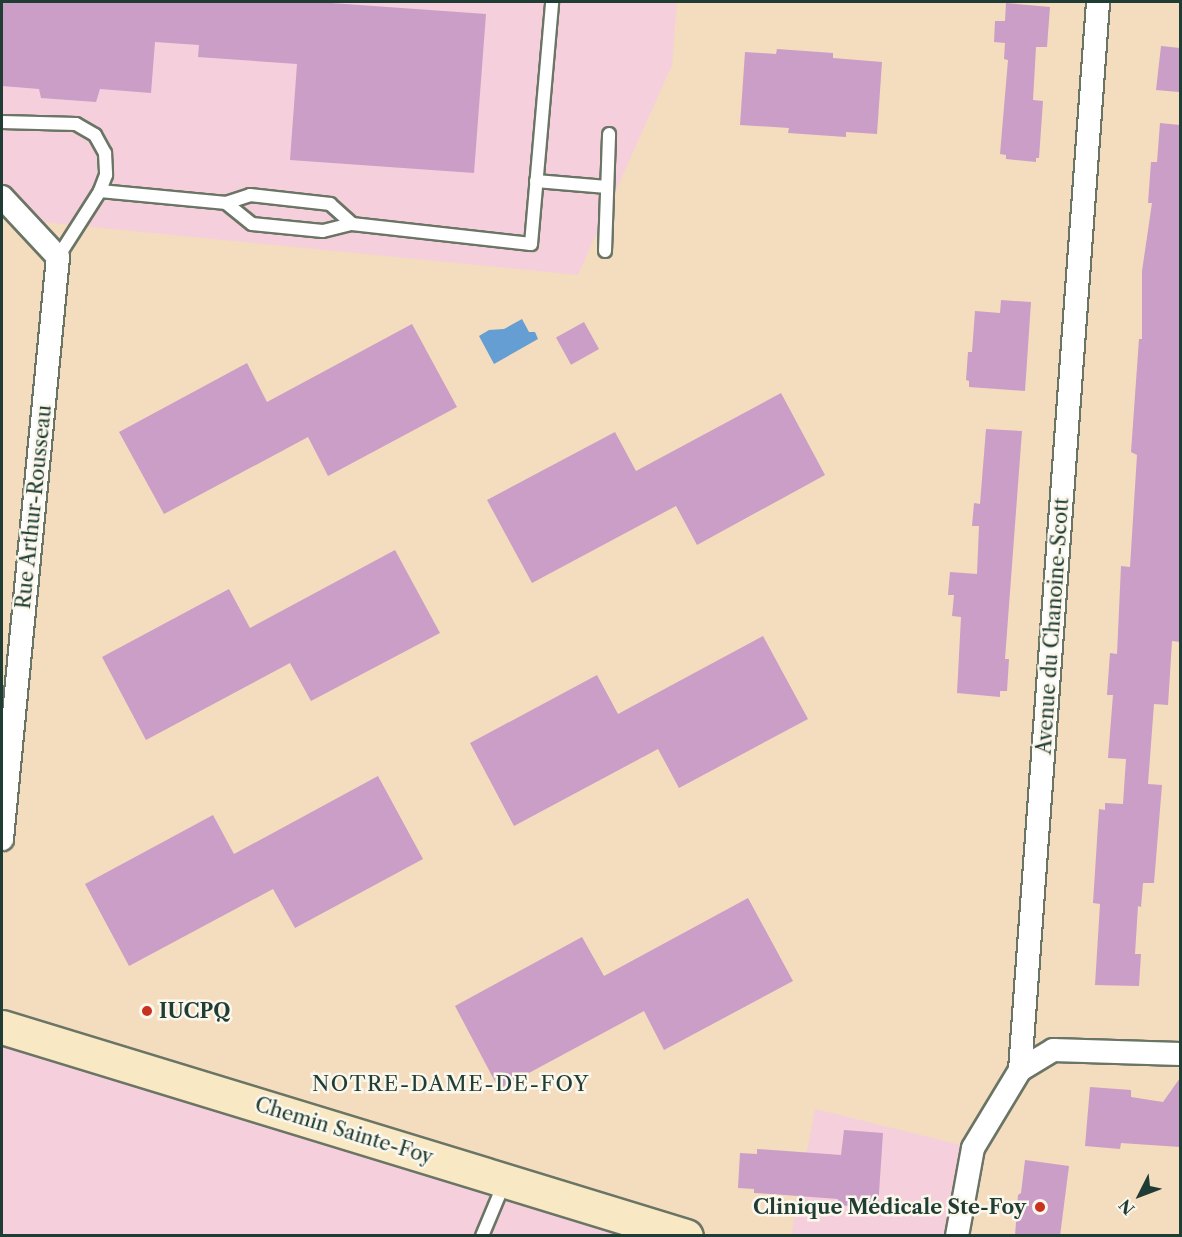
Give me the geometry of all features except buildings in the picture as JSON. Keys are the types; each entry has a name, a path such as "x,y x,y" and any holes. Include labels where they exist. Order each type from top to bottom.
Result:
{"main road":[{"name":"Chemin Sainte-Foy","path":"2,1028 679,1234"}],"street":[{"name":"Avenue du Chanoine-Scott","path":"957,1236 973,1148 1020,1070 1098,2"},
{"path":"2,197 58,257"},
{"name":"Rue Arthur-Rousseau","path":"2,839 58,257"},
{"path":"1020,1070 1053,1050 1180,1053"}],"lane":[{"path":"226,203 252,224 323,231 352,224 531,244 552,2"},
{"path":"2,122 76,124 95,135 105,153 106,175 100,191 58,257"},
{"path":"605,251 609,134"},
{"path":"536,181 607,188"},
{"path":"100,191 226,203 250,195 330,204 352,224"},
{"path":"482,1236 505,1180"}],"shaded area":[{"path":"2,2 677,2 672,65 578,275 2,218"},
{"path":"2,1027 686,1235 2,1235"},
{"path":"815,1109 973,1148 957,1235 791,1236"}],"water":[{"path":"522,319 529,332 535,332 538,339 494,364 479,336 489,330 504,329"}],"place":[{"name":"IUCPQ","path":"147,1011"},
{"name":"Clinique Médicale Ste-Foy","path":"1040,1207"}],"district":[{"name":"NOTRE-DAME-DE-FOY","path":"451,1084"}]}
